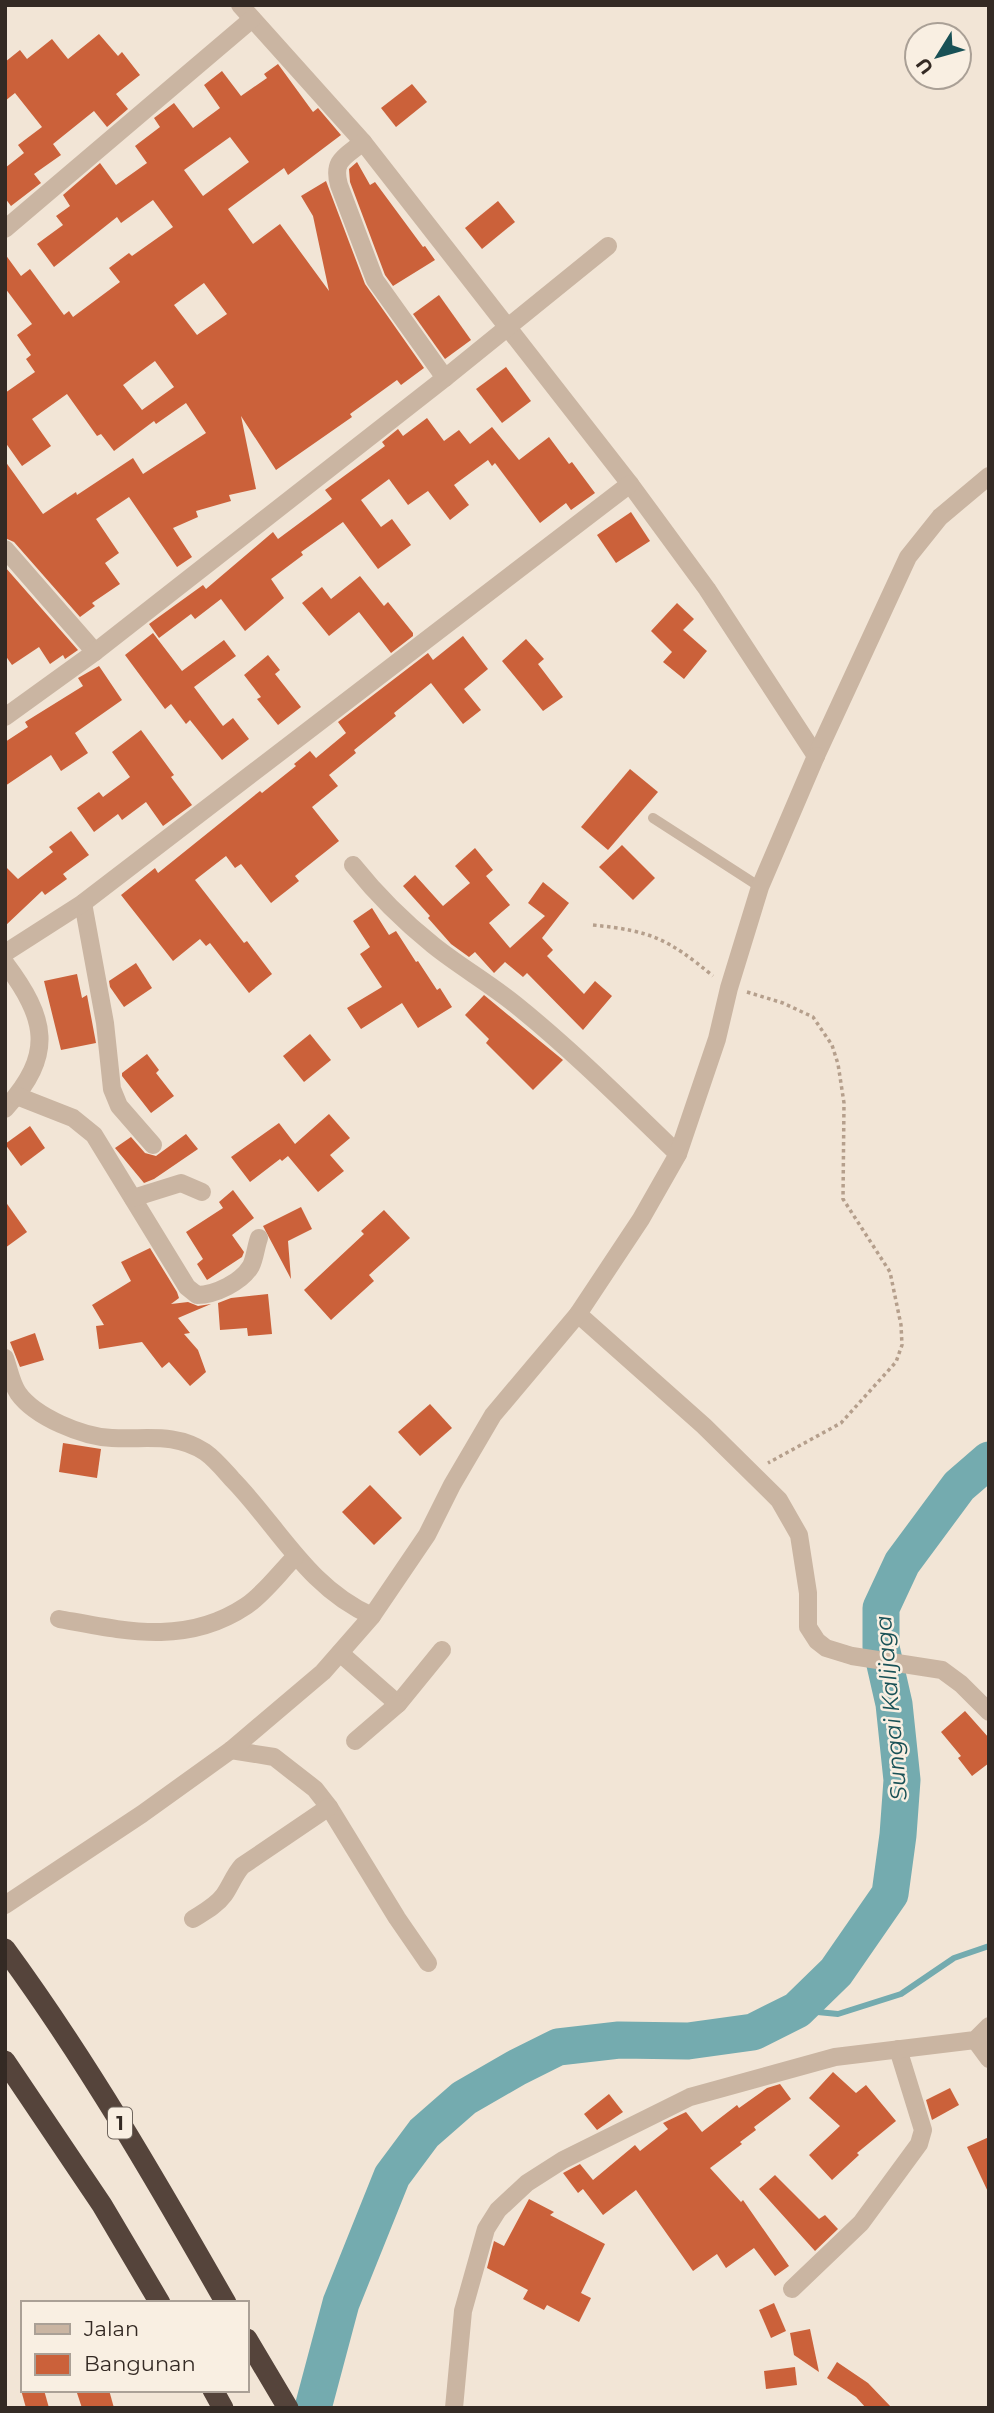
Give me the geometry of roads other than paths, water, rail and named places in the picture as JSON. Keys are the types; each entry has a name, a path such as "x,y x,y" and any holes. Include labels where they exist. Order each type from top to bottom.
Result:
{"highway":[{"name":"1","path":"5,1949 125,2131 225,2301"},
{"path":"5,2061 102,2204 159,2301"},
{"path":"248,2341 288,2408"}],"street":[{"path":"5,229 246,12 363,142 630,484 707,589 816,756"},
{"path":"363,142 337,163 335,170 339,185 375,280 445,378"},
{"path":"5,717 95,652 445,378 608,246"},
{"path":"5,1905 142,1814 231,1750 323,1672 372,1616 427,1535 452,1485 493,1415 578,1314 641,1219 678,1154 717,1039 729,988 760,887 816,756 908,557 940,517 989,476"},
{"path":"5,953 83,903 630,484"},
{"path":"5,549 95,652"},
{"path":"353,865 380,898 408,924 518,1006 678,1154"},
{"path":"83,903 105,1023 112,1090 119,1106 153,1145"},
{"path":"5,963 27,992 39,1026 40,1049 34,1070 11,1102 73,1118 94,1135 187,1287 197,1295 209,1295 232,1283 250,1267 258,1238"},
{"path":"132,1198 181,1183 202,1192"},
{"path":"578,1314 704,1426 779,1500 799,1535 808,1593 807,1622 811,1633 826,1648 852,1656 942,1670 961,1684 989,1712"},
{"path":"5,1358 11,1379 12,1399 72,1429 112,1438 161,1437 184,1442 207,1453 243,1490 295,1557 331,1591 351,1606 372,1616"},
{"path":"59,1619 157,1634 219,1621 248,1605 295,1557"},
{"path":"355,1741 398,1704 442,1650"},
{"path":"340,1653 398,1704"},
{"path":"231,1750 274,1757 311,1784 329,1807 428,1963"},
{"path":"193,1919 218,1902 242,1866 329,1807"},
{"path":"454,2408 463,2311 486,2229 498,2210 527,2183 563,2160 690,2097 835,2057 975,2040 989,2026"},
{"path":"975,2040 989,2059"},
{"path":"792,2289 861,2223 919,2144 923,2130 898,2049"}],"lane":[{"path":"653,818 760,887"}],"waterway":[{"name":"Sungai Kalijaga","path":"313,2408 341,2303 392,2176 424,2133 464,2098 558,2047 619,2040 688,2041 753,2032 797,2010 836,1972 890,1894 898,1835 902,1780 894,1704 881,1647 881,1608 902,1563 959,1486 989,1460"},
{"path":"797,2010 838,2014 901,1994 954,1958 989,1946"}]}
